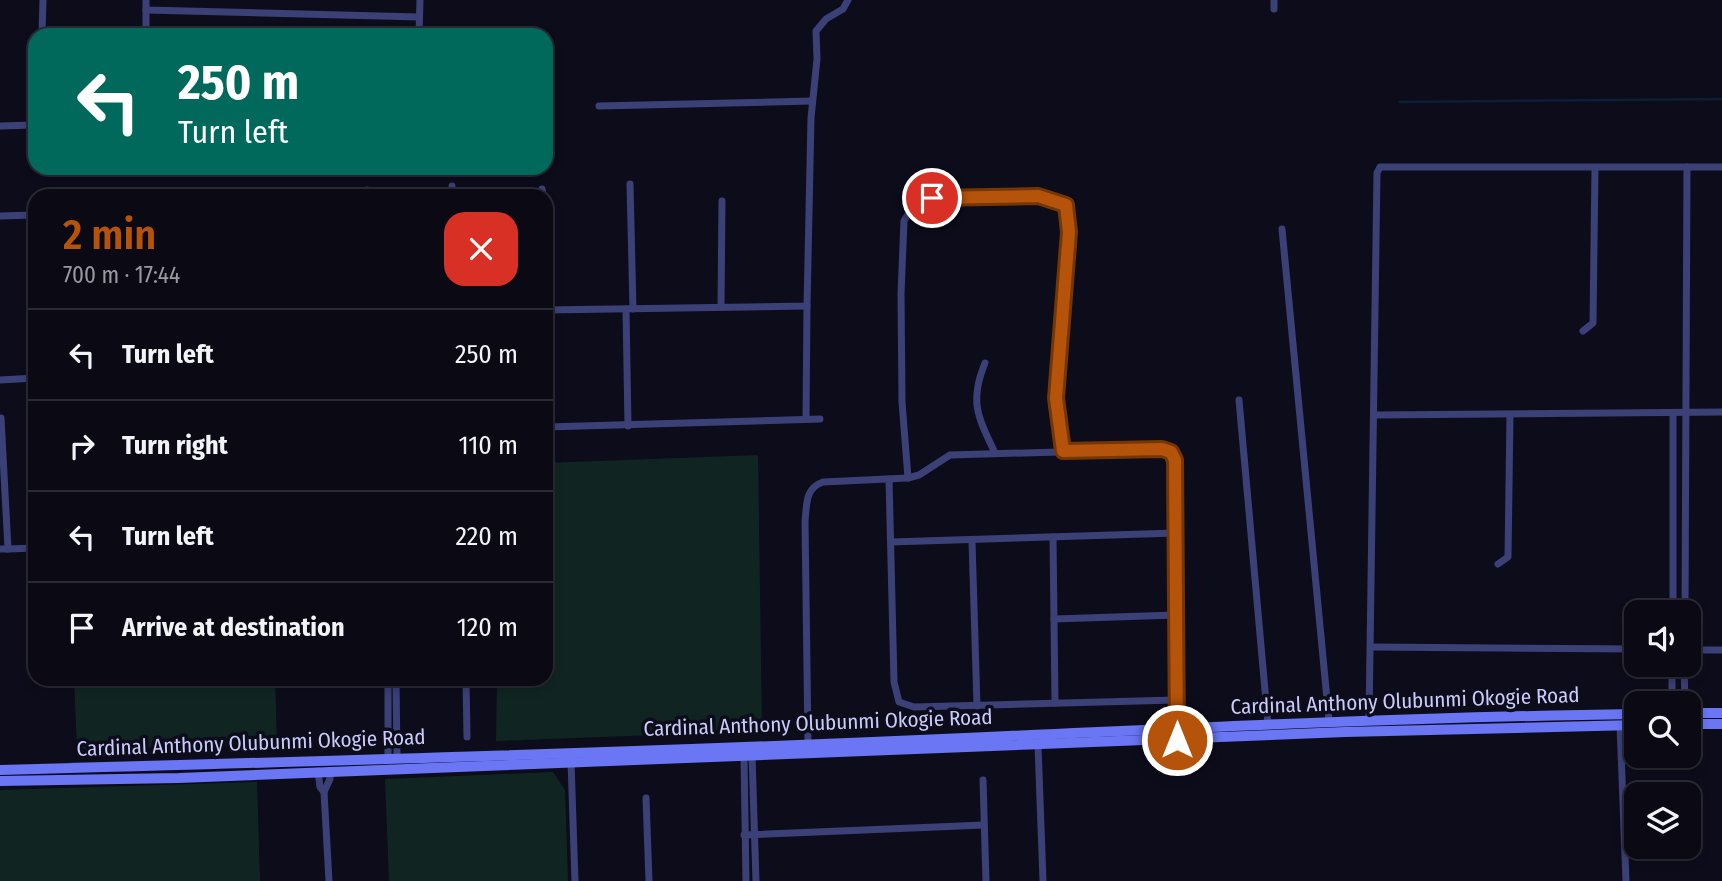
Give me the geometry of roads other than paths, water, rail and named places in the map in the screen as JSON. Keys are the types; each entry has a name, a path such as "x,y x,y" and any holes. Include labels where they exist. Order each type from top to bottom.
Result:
{"street":[{"path":"42,28 43,0"},
{"path":"146,0 146,28"},
{"path":"419,0 419,28"},
{"path":"806,419 812,102 817,59 816,31 826,19 843,9 848,0"},
{"path":"146,10 419,18"},
{"path":"599,106 812,102"},
{"path":"0,125 28,126"},
{"path":"1369,719 1377,173 1380,167 1722,167"},
{"path":"1584,331 1593,323 1595,167"},
{"path":"1685,600 1687,167"},
{"path":"628,426 630,184"},
{"path":"908,478 902,402 901,282 904,222 916,201 1038,196 1066,205 1069,232 1056,398 1063,451"},
{"path":"722,201 722,307"},
{"path":"0,216 28,215"},
{"path":"1282,229 1329,720"},
{"path":"553,310 807,306"},
{"path":"985,363 976,385 976,414 995,453"},
{"path":"0,380 28,378"},
{"path":"1239,400 1268,724"},
{"path":"1374,415 1722,412"},
{"path":"1673,413 1673,600"},
{"path":"1498,564 1508,557 1510,415"},
{"path":"1,418 4,549 28,548"},
{"path":"553,427 820,419"},
{"path":"808,743 806,521 809,491 813,485 823,481 908,478 919,475 950,455 1063,451 1171,452 1175,460 1177,740"},
{"path":"889,479 894,682 899,702 914,708 1176,700"},
{"path":"891,542 1176,533"},
{"path":"1053,537 1055,703"},
{"path":"972,541 977,706"},
{"path":"1054,619 1176,615"},
{"path":"1371,647 1624,649"},
{"path":"1701,650 1722,650"},
{"path":"392,686 393,757"},
{"path":"466,686 467,737"},
{"path":"1701,713 1722,713"},
{"name":"Cardinal Anthony Olubunmi Okogie Road","path":"0,781 572,761 808,743 1329,720 1624,714"},
{"path":"1701,724 1722,724"},
{"path":"1620,725 1626,881"},
{"name":"Cardinal Anthony Olubunmi Okogie Road","path":"0,770 393,757 690,752 748,756 1624,725"},
{"path":"1038,744 1043,881"},
{"path":"746,881 744,835 748,756"},
{"path":"748,756 756,881"},
{"path":"572,761 575,881"},
{"path":"329,881 324,792 330,779 330,770"},
{"path":"318,771 320,787 324,792"},
{"path":"983,780 986,881"},
{"path":"646,798 649,881"},
{"path":"744,835 984,825"}],"waterway":[{"path":"1400,102 1722,99"}]}
